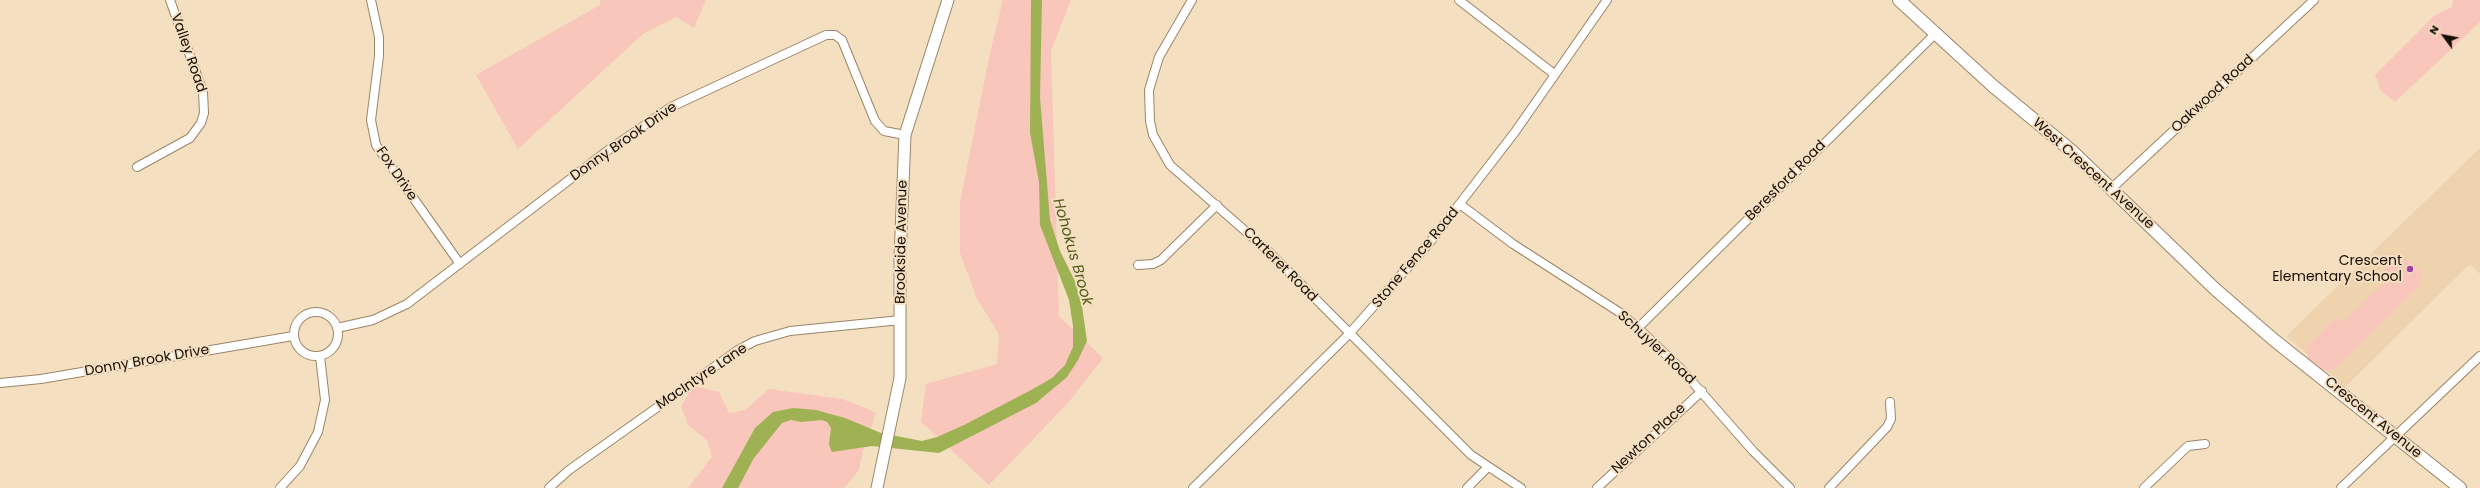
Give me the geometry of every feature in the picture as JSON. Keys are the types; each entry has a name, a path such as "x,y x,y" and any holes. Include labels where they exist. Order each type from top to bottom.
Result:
{"main road":[{"name":"West Crescent Avenue","path":"1899,0 1935,34 2112,188 2215,289 2285,349"},
{"name":"Crescent Avenue","path":"2285,349 2460,488"}],"street":[{"name":"Valley Road","path":"137,167 190,138 199,127 204,113 202,92 170,0"},
{"name":"Fox Drive","path":"370,0 379,37 379,56 371,120 376,145 460,264"},
{"name":"Brookside Avenue","path":"877,488 900,378 900,258 905,135 948,0"},
{"name":"Carteret Road","path":"1192,0 1159,57 1153,72 1149,90 1150,120 1160,150 1170,165 1267,250 1471,455 1521,488"},
{"path":"1459,0 1554,74"},
{"name":"Stone Fence Road","path":"1193,488 1349,334 1387,293 1461,205 1607,0"},
{"name":"Oakwood Road","path":"2112,188 2314,0"},
{"name":"Beresford Road","path":"1638,328 1935,34"},
{"name":"Donny Brook Drive","path":"337,328 354,325 387,314 413,300 607,151 671,107 826,36 835,35 842,40 875,121 884,130 905,135"},
{"path":"1138,265 1153,264 1161,260 1217,205"},
{"name":"Schuyler Road","path":"1461,205 1513,244 1619,312 1638,328 1702,391 1733,429 1790,488"},
{"path":"315,311 329,316 337,328 336,342 332,348 320,356 312,356 299,349 293,336 297,322 308,312 315,311"},
{"name":"MacIntyre Lane","path":"549,488 573,467 738,350 755,341 790,331 901,320"},
{"name":"Donny Brook Drive","path":"0,383 41,379 293,336"},
{"path":"280,488 304,460 321,421 326,400 320,356"},
{"path":"2341,488 2480,356"},
{"name":"Newton Place","path":"1597,488 1702,391"},
{"path":"1829,488 1887,427 1891,414 1890,402"},
{"path":"2144,488 2188,446 2205,444"},
{"path":"1467,488 1488,466"}],"shaded area":[{"path":"600,0 706,0 694,28 676,17 644,33 518,149 476,75 600,5"},
{"path":"1003,0 1071,0 1051,51 1059,316 1103,358 1068,403 989,485 921,422 926,384 997,364 999,334 977,299 960,253 960,202 990,53"},
{"path":"1031,0 1042,0 1040,97 1050,220 1060,251 1075,281 1082,306 1087,341 1078,360 1067,377 1036,403 939,453 872,446 832,452 829,445 831,428 827,422 822,420 801,422 791,420 782,423 754,458 738,488 722,488 755,428 773,412 793,408 816,410 845,418 881,433 922,441 937,437 964,425 1033,389 1052,378 1065,365 1073,347 1073,326 1069,300 1040,225 1039,182 1030,133"},
{"path":"2453,0 2480,0 2480,22 2395,102 2381,91 2375,75 2434,16 2452,7"},
{"name":"Crescent Elementary School","path":"2480,148 2480,274 2470,264 2345,387 2286,336"},
{"path":"2403,258 2411,262 2420,271 2422,278 2419,287 2335,369 2330,371 2319,369 2308,359 2306,352 2308,346 2334,319 2337,318 2343,322 2387,280 2383,272 2394,261"},
{"path":"693,386 719,392 729,413 745,410 769,389 842,399 876,413 863,451 859,470 844,488 688,488 712,457 707,440 688,425 681,406"}],"place":[{"name":"Crescent Elementary School","path":"2410,269"}],"water label":[{"name":"Hohokus Brook","path":"1072,252"}]}
